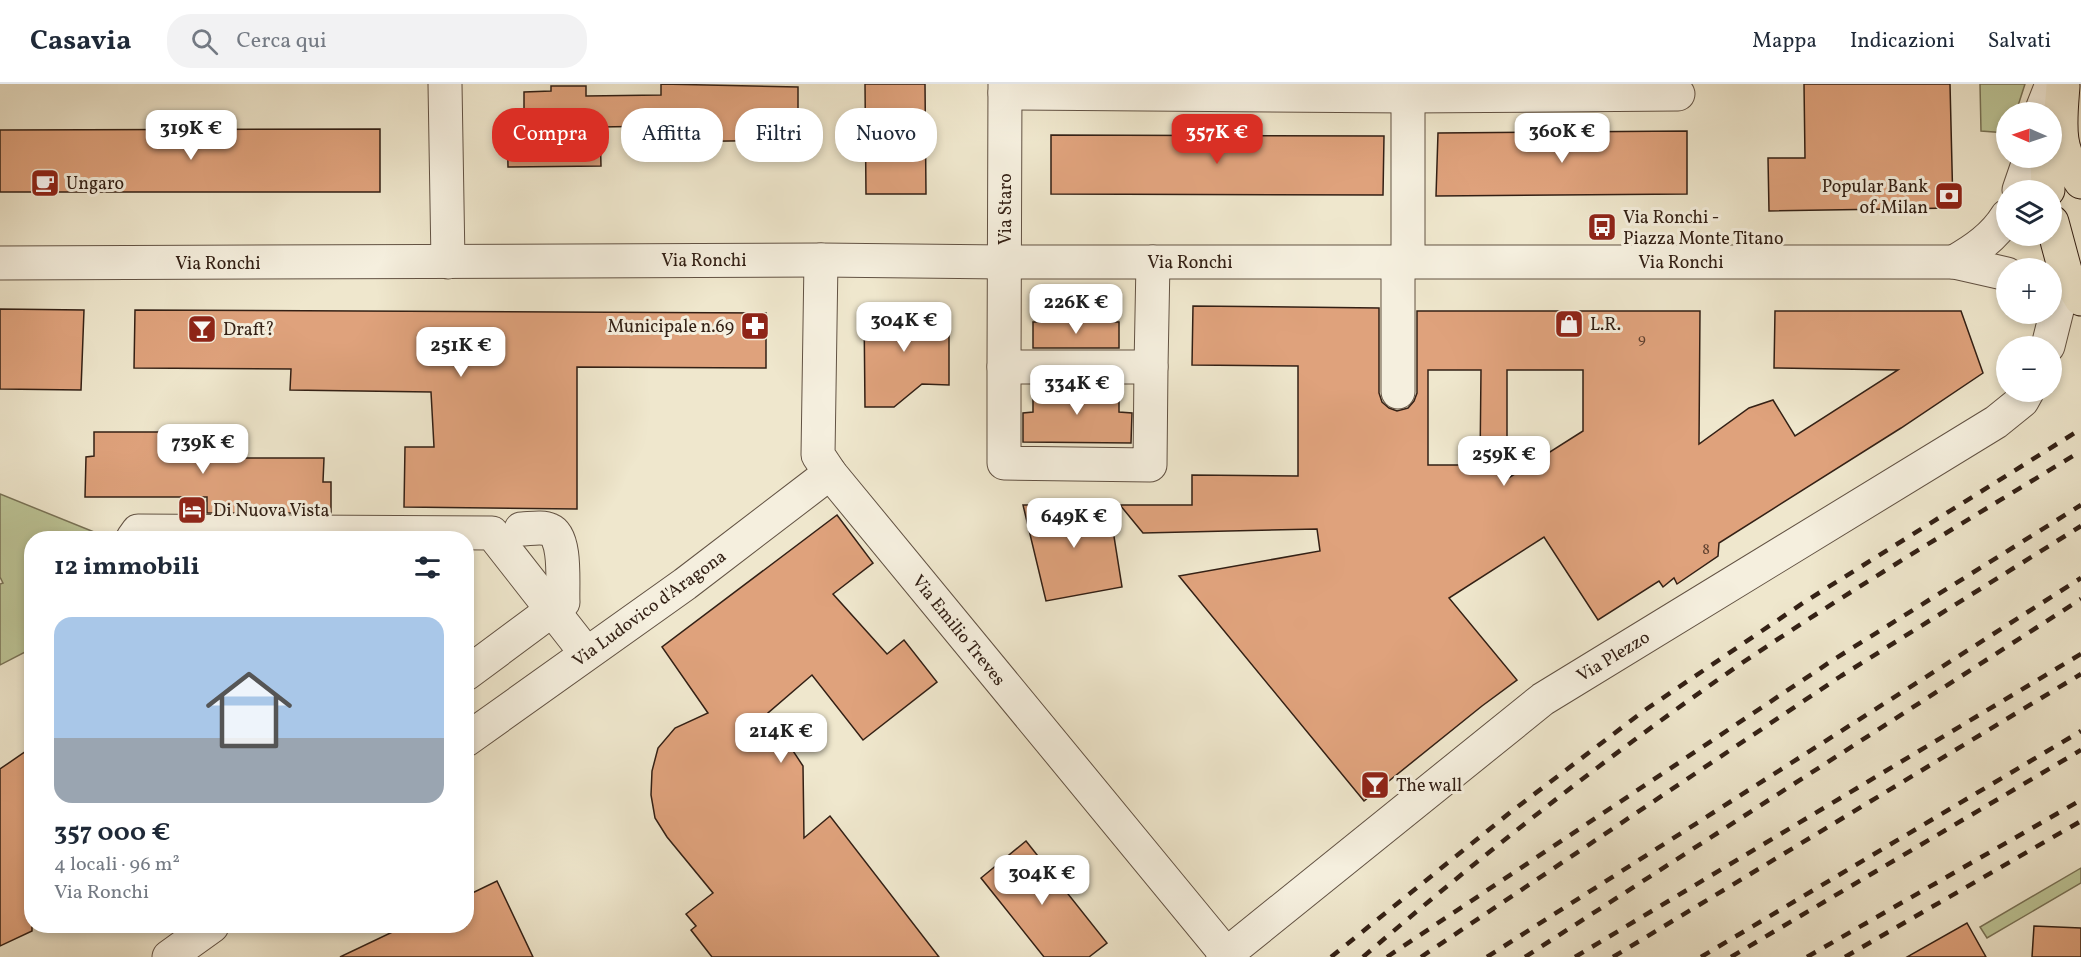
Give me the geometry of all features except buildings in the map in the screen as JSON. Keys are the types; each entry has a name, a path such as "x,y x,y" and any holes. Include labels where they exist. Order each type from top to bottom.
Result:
{"main road":[{"path":"2056,102 2059,85"},
{"path":"2059,85 2060,137 2067,158 2081,182"},
{"path":"2060,246 2070,278"}],"street":[{"path":"445,84 448,262"},
{"path":"2048,102 2059,85"},
{"path":"1005,89 1408,96 1678,94"},
{"name":"Via Staro","path":"1005,89 1004,463 1150,465 1151,367"},
{"path":"1398,392 1408,96"},
{"path":"1954,262 1983,243 1996,228"},
{"name":"Via Ronchi","path":"0,263 821,260 1954,262 1996,272"},
{"name":"Via Emilio Treves","path":"821,260 818,455 830,473 1224,956"},
{"path":"1004,367 1151,367 1153,262"},
{"path":"2051,336 2070,278"},
{"name":"Via Plezzo","path":"1224,956 1543,699 1996,422 2021,402"},
{"name":"Via Ludovico d'Aragona","path":"474,734 685,584 830,473"},
{"path":"474,668 563,602 561,546 557,536 550,530 521,529"},
{"path":"474,533 492,533 586,654"},
{"path":"169,957 202,933"}],"green space":[{"path":"1980,84 2025,84 2019,102 1996,102 1996,132 1981,131"},
{"path":"0,494 92,531 24,531 24,653 0,665 0,584 3,583 0,577"},
{"path":"2081,868 2081,883 1987,938 1980,927"}],"railway":[{"path":"1331,957 1512,811 1645,710 1806,601 2081,429"},
{"path":"1363,957 1547,806 1690,699 1908,556 2081,451"},
{"path":"1387,957 1833,660 2081,505"},
{"path":"1421,957 1841,676 2081,526"},
{"path":"1487,957 2081,578"},
{"path":"1525,957 2081,599"},
{"path":"1575,957 2081,654"},
{"path":"1613,957 2081,674"},
{"path":"1701,957 2081,731"},
{"path":"1731,957 2081,750"},
{"path":"1807,957 2081,800"},
{"path":"1845,957 2081,821"}],"place":[{"name":"Ungaro","path":"45,183"},
{"name":"Popular Bank of Milan","path":"1949,196"},
{"name":"Via Ronchi - Piazza Monte Titano","path":"1602,227"},
{"name":"L.R.","path":"1569,324"},
{"name":"Municipale n.69","path":"755,326"},
{"name":"Draft?","path":"202,329"},
{"name":"Di Nuova Vista","path":"192,510"},
{"name":"The wall","path":"1375,785"}]}
